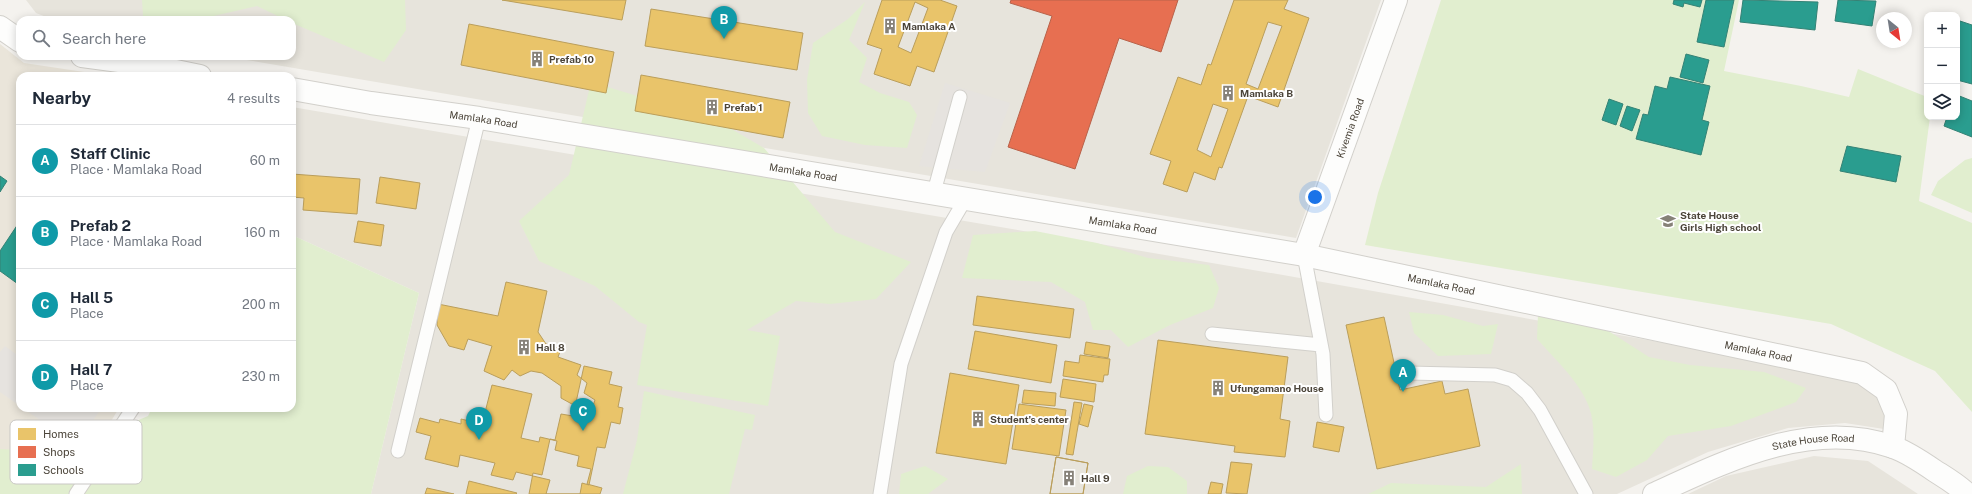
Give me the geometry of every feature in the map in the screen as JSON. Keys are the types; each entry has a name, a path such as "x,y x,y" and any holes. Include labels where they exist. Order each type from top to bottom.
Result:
{"street":[{"name":"Kivemia Road","path":"1304,255 1396,0"},
{"path":"0,27 16,38"},
{"path":"112,60 142,64 181,72"},
{"name":"Mamlaka Road","path":"296,90 371,103 479,118 934,192 1304,255 1862,373 1886,390 1896,414 1893,447"},
{"name":"State House Road","path":"1654,494 1753,452 1800,441 1846,437 1893,447 1924,464 1967,494"}],"lane":[{"path":"934,192 960,97"},
{"path":"398,451 479,118"},
{"path":"880,494 902,364 946,232 966,198"},
{"path":"1304,255 1321,346 1326,415"},
{"path":"1212,334 1321,346"},
{"path":"1409,373 1495,375 1512,380 1527,393 1540,410 1586,494"},
{"path":"76,494 83,484"}],"shaded area":[{"path":"26,0 1381,0 1296,238 247,60 296,60 296,16 44,16 36,13"},
{"path":"0,44 16,57 16,60 20,60 24,63 84,72 16,72 16,412 117,412 112,420 10,420 10,484 73,484 67,494 0,494"},
{"path":"945,83 1010,103 985,172 919,166"},
{"path":"296,108 1283,275 1833,373 1857,381 1877,393 1884,411 1884,429 1845,423 1788,428 1708,452 1617,494 371,494 419,293 296,237"},
{"path":"5,346 16,354 16,403 0,392 0,352"},
{"path":"29,412 99,412 93,420 40,420"},
{"path":"1814,456 1868,461 1918,494 1688,494 1726,476"}],"green space":[{"path":"142,0 405,0 406,30 384,62 296,25 296,16 278,16 257,6 213,16 143,16"},
{"name":"State House Girls High school","path":"1441,0 1739,0 1724,71 1849,97 1858,69 1924,96 1924,120 1930,120 1919,201 1972,223 1972,412 1935,371 1831,324 1365,245 1378,193"},
{"path":"865,2 849,40 867,58 859,82 880,93 909,102 917,115 907,148 865,145 822,136 808,113 807,80 813,43 848,19"},
{"path":"591,82 677,108 728,127 764,148 835,232 911,262 876,299 830,304 796,301 747,330 780,336 768,406 637,385 647,325 639,322 595,286 539,261 519,221 569,175"},
{"path":"1972,158 1972,213 1931,195 1938,181 1965,160"},
{"path":"1035,231 1097,243 1148,258 1209,265 1219,288 1213,308 1170,325 1128,347 1111,330 1093,330 1085,302 1051,282 962,278 973,235"},
{"path":"296,237 419,293 371,494 0,494 0,449 10,449 10,484 142,484 142,420 139,420 148,416 150,412 296,412"},
{"path":"1409,312 1443,315 1483,326 1498,324 1491,354 1438,356 1414,333"},
{"path":"1538,314 1599,325 1649,357 1690,365 1764,372 1806,388 1796,402 1731,426 1668,436 1647,460 1616,477 1592,469 1593,422 1589,407 1573,380 1559,362 1537,339"},
{"path":"644,391 755,415 752,430 745,429 729,494 623,494 637,440"},
{"path":"1521,464 1522,494 1368,494 1391,483 1486,487"},
{"path":"925,466 948,479 928,494 899,494 901,474"},
{"path":"1148,466 1168,467 1187,481 1187,494 1123,494 1127,476"}],"building: Homes":[{"path":"502,0 626,0 622,20"},
{"name":"Mamlaka A","path":"882,0 940,0 957,6 934,72 917,66 910,86 874,74 882,49 867,44","holes":["915,2 928,8 911,53 898,47"]},
{"name":"Mamlaka B","path":"1234,0 1288,0 1284,9 1309,18 1278,107 1248,96 1222,168 1219,167 1215,180 1194,172 1187,192 1163,184 1171,161 1150,154 1178,77 1201,85 1208,64 1211,65","holes":["1268,22 1282,26 1258,89 1246,84","1213,104 1228,109 1211,157 1197,150"]},
{"path":"651,9 803,33 797,70 645,46"},
{"name":"Prefab 10","path":"469,24 614,52 606,93 461,65"},
{"name":"Prefab 1","path":"641,75 790,102 783,138 635,111"},
{"path":"296,174 360,179 357,214 303,210 304,198 296,197"},
{"path":"380,177 420,183 416,209 376,203"},
{"path":"358,221 384,225 381,246 354,242"},
{"name":"Hall 8","path":"506,282 547,291 538,332 546,344 561,349 558,357 581,365 577,375 587,383 584,393 595,400 590,414 561,398 561,386 542,373 531,371 520,376 512,370 504,380 484,371 492,346 468,339 464,350 449,346 437,325 438,304 498,316"},
{"path":"977,296 1074,309 1070,338 973,325"},
{"path":"1384,317 1400,390 1442,381 1445,394 1468,389 1480,446 1377,469 1346,325"},
{"path":"975,331 1057,345 1051,383 968,369"},
{"name":"Ufungamano House","path":"1158,340 1288,357 1280,419 1290,421 1285,457 1234,452 1235,446 1145,434"},
{"path":"1086,342 1110,346 1108,358 1084,354"},
{"path":"1080,355 1110,359 1108,375 1104,375 1103,382 1063,376 1065,361 1079,363"},
{"path":"584,366 612,372 609,384 622,387 618,407 623,408 620,424 611,422 605,448 597,447 589,485 582,483 580,494 529,494 533,473 542,475 550,439 555,440 561,414 573,416"},
{"name":"Student's center","path":"950,373 1019,385 1006,464 936,453"},
{"path":"1063,379 1096,384 1094,402 1060,397"},
{"path":"492,385 532,394 521,438 539,442 540,437 557,441 555,450 579,456 577,466 591,469 587,484 602,488 600,494 546,494 550,480 516,472 513,480 491,475 495,463 460,455 458,467 425,459 431,436 416,432 420,418 439,423 440,419 461,424 461,419 482,424"},
{"path":"1024,390 1056,393 1055,406 1022,403"},
{"path":"1074,402 1082,403 1073,455 1066,454"},
{"path":"1019,404 1066,410 1059,456 1012,449"},
{"path":"1084,404 1093,406 1088,427 1079,424"},
{"path":"1317,422 1344,427 1339,452 1313,447"},
{"name":"Hall 9","path":"1056,457 1088,463 1083,494 1050,494"},
{"name":"Hall 9","path":"1056,457 1088,463 1083,494 1050,494"},
{"path":"1231,462 1252,464 1247,494 1226,493"},
{"path":"469,481 517,493 466,494"},
{"path":"1211,482 1223,484 1221,494 1208,494"},
{"path":"427,488 454,494 425,494"}],"building: Shops":[{"path":"1011,0 1178,0 1161,52 1119,38 1075,169 1008,147 1052,16 1010,3"}],"building: Schools":[{"path":"1674,0 1702,0 1700,7 1684,3 1683,7 1673,4"},
{"path":"1706,0 1734,0 1724,47 1697,42"},
{"path":"1743,0 1818,2 1815,30 1740,22"},
{"path":"1838,0 1876,1 1872,26 1835,21"},
{"path":"1960,21 1972,25 1972,84 1960,81"},
{"path":"1686,54 1709,60 1703,83 1680,77"},
{"path":"1670,77 1710,86 1702,120 1709,122 1701,155 1636,139 1643,114 1648,115 1655,86 1667,89"},
{"path":"1960,96 1972,101 1972,137 1944,126 1946,120 1960,120"},
{"path":"1609,99 1623,104 1616,125 1602,120"},
{"path":"1627,106 1640,110 1632,131 1620,126"},
{"path":"1847,146 1901,156 1896,182 1840,171"},
{"path":"0,176 7,181 0,192"},
{"path":"16,227 16,283 0,271 0,251"}],"place":[{"name":"Mamlaka A","path":"890,26"},
{"name":"Prefab 2","path":"724,39"},
{"name":"Prefab 10","path":"537,59"},
{"name":"Mamlaka B","path":"1228,93"},
{"name":"Prefab 1","path":"712,107"},
{"name":"State House Girls High school","path":"1668,221"},
{"name":"Hall 8","path":"524,347"},
{"name":"Ufungamano House","path":"1218,388"},
{"name":"Staff Clinic","path":"1403,392"},
{"name":"Student's center","path":"978,419"},
{"name":"Hall 5","path":"583,431"},
{"name":"Hall 7","path":"479,440"},
{"name":"Hall 9","path":"1069,478"}]}
